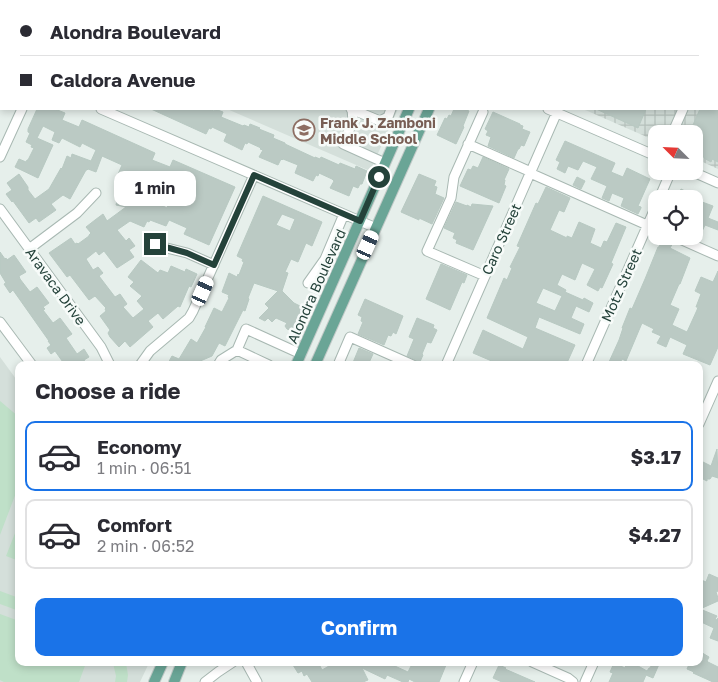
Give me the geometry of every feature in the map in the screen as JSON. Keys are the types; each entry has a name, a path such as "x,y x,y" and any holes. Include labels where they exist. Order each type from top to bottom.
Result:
{"main road":[{"name":"Alondra Boulevard","path":"298,361 409,110"},
{"path":"317,361 429,110"},
{"path":"154,682 161,666"},
{"path":"174,682 180,666"}],"street":[{"path":"0,157 22,110"},
{"path":"103,110 376,228"},
{"path":"352,110 352,121 343,144 385,163"},
{"path":"354,110 380,121 388,117 391,110"},
{"path":"553,110 648,152"},
{"name":"Caro Street","path":"448,361 530,173 553,110"},
{"path":"676,125 683,110"},
{"path":"483,112 454,177 451,198 428,251 485,276"},
{"path":"468,144 648,225"},
{"path":"143,361 150,351 188,318 197,304 254,175"},
{"path":"703,175 717,180"},
{"path":"29,249 77,213 96,193"},
{"name":"Aravaca Drive","path":"0,209 101,347 108,361"},
{"name":"Alondra Boulevard","path":"308,284 325,259 344,214"},
{"name":"Motz Street","path":"588,361 648,235"},
{"path":"155,244 187,253 214,265"},
{"path":"693,245 718,256"},
{"path":"0,322 29,361"},
{"path":"220,361 237,350 246,329 301,354"},
{"path":"340,361 350,337 404,361"},
{"path":"237,350 261,361"},
{"path":"703,415 718,381"},
{"path":"206,682 227,666"},
{"path":"248,666 257,682"},
{"path":"464,682 471,666"},
{"path":"541,666 568,678 572,682"},
{"path":"585,682 592,666"}],"shaded area":[{"path":"229,110 398,110 370,171"},
{"path":"585,110 718,110 718,169 703,162 703,125 648,125 648,137"},
{"path":"0,357 15,378 15,666 148,666 140,682 0,682"}],"green space":[{"path":"0,401 15,414 15,496 0,535"},
{"path":"15,533 15,559 6,556"},
{"path":"0,591 15,597 15,610 0,604"},
{"path":"0,614 15,620 15,666 85,666 79,682 4,682 0,680"},
{"path":"114,666 126,666 127,682 115,682"}],"building":[{"path":"37,110 58,110 65,113 62,120 79,127 82,120 155,153 152,160 170,167 173,160 235,187 209,245 184,234 187,228 169,220 166,226 150,220 149,222 147,221 144,227 130,221 117,230 126,241 129,238 135,246 129,250 134,257 117,268 104,251 99,255 96,251 86,259 93,270 98,267 103,273 99,276 115,297 120,294 127,304 123,307 133,318 144,309 137,301 142,296 130,286 134,282 128,277 141,260 158,273 160,270 168,273 171,266 185,272 186,269 197,274 191,287 189,286 180,307 178,306 163,319 158,313 148,321 153,327 130,347 125,341 119,347 110,337 108,333 110,330 100,316 106,311 106,308 95,296 89,300 70,275 67,277 49,253 71,238 75,244 78,244 89,236 91,233 86,227 95,220 103,214 107,221 126,207 116,205 121,184 115,181 122,165 102,156 96,172 86,170 70,199 63,195 51,204 56,210 39,222 36,218 29,223 6,194 12,190 7,183 19,174 35,199 49,189 62,169 67,156 71,158 72,154 91,161 96,150 82,143 80,147 62,138 59,143 52,140 55,132 43,126 37,138 53,145 38,178 15,167 19,159 26,162 28,160 34,148 26,142 30,133 28,132","holes":["144,173 157,178 155,181 174,190 167,208 153,201 151,204 136,198 139,191 138,186"]},
{"path":"153,110 218,110 223,112 221,117 243,126 249,127 250,124 260,128 274,135 273,138 315,158 320,159 321,157 339,165 340,163 355,169 356,166 367,171 362,184 358,188 353,186 349,196 330,188 334,181 319,173 313,181 295,173 298,165 281,159 278,165 259,157 263,150 248,142 247,144 245,143 242,150 224,141 227,134 212,127 211,129 209,128 206,134"},
{"path":"454,110 469,111 456,144 437,135 445,118 447,119 449,115 451,116"},
{"path":"598,110 646,110 638,128"},
{"path":"700,110 718,110 718,162 712,159 711,162 704,157 703,125 693,125"},
{"path":"493,112 520,124 523,126 522,129 530,132 524,146 521,145 514,158 488,146 491,137 486,135 488,131 485,129"},
{"path":"565,141 615,163 611,172 623,177 627,168 648,178 650,180 638,206 641,208 638,214 621,206 624,198 612,193 609,201 602,198 607,186 591,179 597,167 583,161 578,170 568,166 565,173 557,169 560,162 556,160"},
{"path":"483,157 509,169 504,180 504,185 506,186 499,203 460,186 468,169 471,170 473,166 478,168"},
{"path":"419,174 436,181 434,186 437,187 435,194 444,198 432,224 401,212"},
{"path":"577,177 585,181 581,189 573,185"},
{"path":"546,187 570,198 564,212 559,210 550,230 567,238 567,236 572,238 579,222 595,229 590,243 601,248 604,241 607,242 616,223 626,227 602,288 600,287 598,291 587,285 595,269 582,263 575,280 562,274 557,285 566,290 565,292 593,303 589,312 576,306 571,318 584,324 580,334 539,317 535,328 575,345 568,361 492,361 473,353 483,330 523,349 528,337 487,318 504,278 507,280 512,268 510,267 520,247 517,246 536,203 538,204","holes":["543,288 562,296 555,311 536,303"]},
{"path":"263,196 322,222 312,246 306,243 298,262 291,259 285,272 288,273 282,291 294,303 308,310 298,333 287,329 285,326 287,323 276,318 272,322 268,318 265,321 259,318 269,308 265,304 278,291 254,283 245,311 243,310 225,346 219,343 212,356 200,361 169,361 172,356 179,359 191,339 197,343 214,308 222,312 229,298 229,295 222,292 229,273 237,277 239,275 244,262 242,261 243,259 237,256","holes":["282,214 295,219 290,231 276,225"]},
{"path":"456,202 471,207 472,204 493,206 473,250 456,243 457,240 453,238 455,233 444,228"},
{"path":"703,202 713,206 708,218 718,222 718,230 705,225 703,229"},
{"path":"660,245 672,245 670,248 690,258 670,305 679,309 672,325 687,332 698,307 696,307 701,294 695,291 701,277 713,282 718,271 718,347 710,365 683,354 687,345 670,337 666,347 657,343 661,336 652,332 654,329 642,323 626,361 622,359 621,361 609,361 630,308 632,309"},
{"path":"0,252 7,260 14,255 26,272 19,276 20,279 30,292 37,287 49,303 43,307 45,309 43,310 53,323 60,318 72,334 66,338 77,354 84,349 89,357 85,361 62,361 55,351 51,354 47,348 51,345 49,341 13,290 10,293 0,273"},
{"path":"441,264 467,275 450,310 426,299"},
{"path":"365,299 403,316 396,334 393,332 391,336 388,335 384,345 358,334 363,322 361,321 362,317 358,315"},
{"path":"417,318 434,325 433,328 437,330 431,343 427,342 420,361 407,356 414,339 409,337"},
{"path":"359,348 373,354 370,361 354,361"},
{"path":"717,449 718,478 712,476 707,481 703,479 703,462 711,466"},
{"path":"709,574 718,578 718,591 716,592 718,601 703,608 703,581 706,582"},
{"path":"703,610 717,616 715,619 717,620 718,618 718,641 710,638 714,628 703,623"},
{"path":"703,653 709,657 708,662 718,667 718,682 713,682 687,669 688,666 703,666"},
{"path":"294,666 320,666 322,670 329,666 395,666 408,672 411,666 446,666 439,682 415,682 409,679 408,682 403,682 387,675 385,679 362,668 368,680 363,682 312,682 307,674 304,676 302,671 298,673"},
{"path":"499,666 501,666 535,682 502,682 493,678"},
{"path":"613,666 625,668 626,666 638,666 647,671 651,666 658,666 653,678 646,675 643,682 609,682 613,673 610,672"}],"place":[{"name":"Frank J. Zamboni Middle School","path":"304,130"}],"route":[{"path":"155,244 187,253 214,265 254,175 360,221 379,177"}]}
